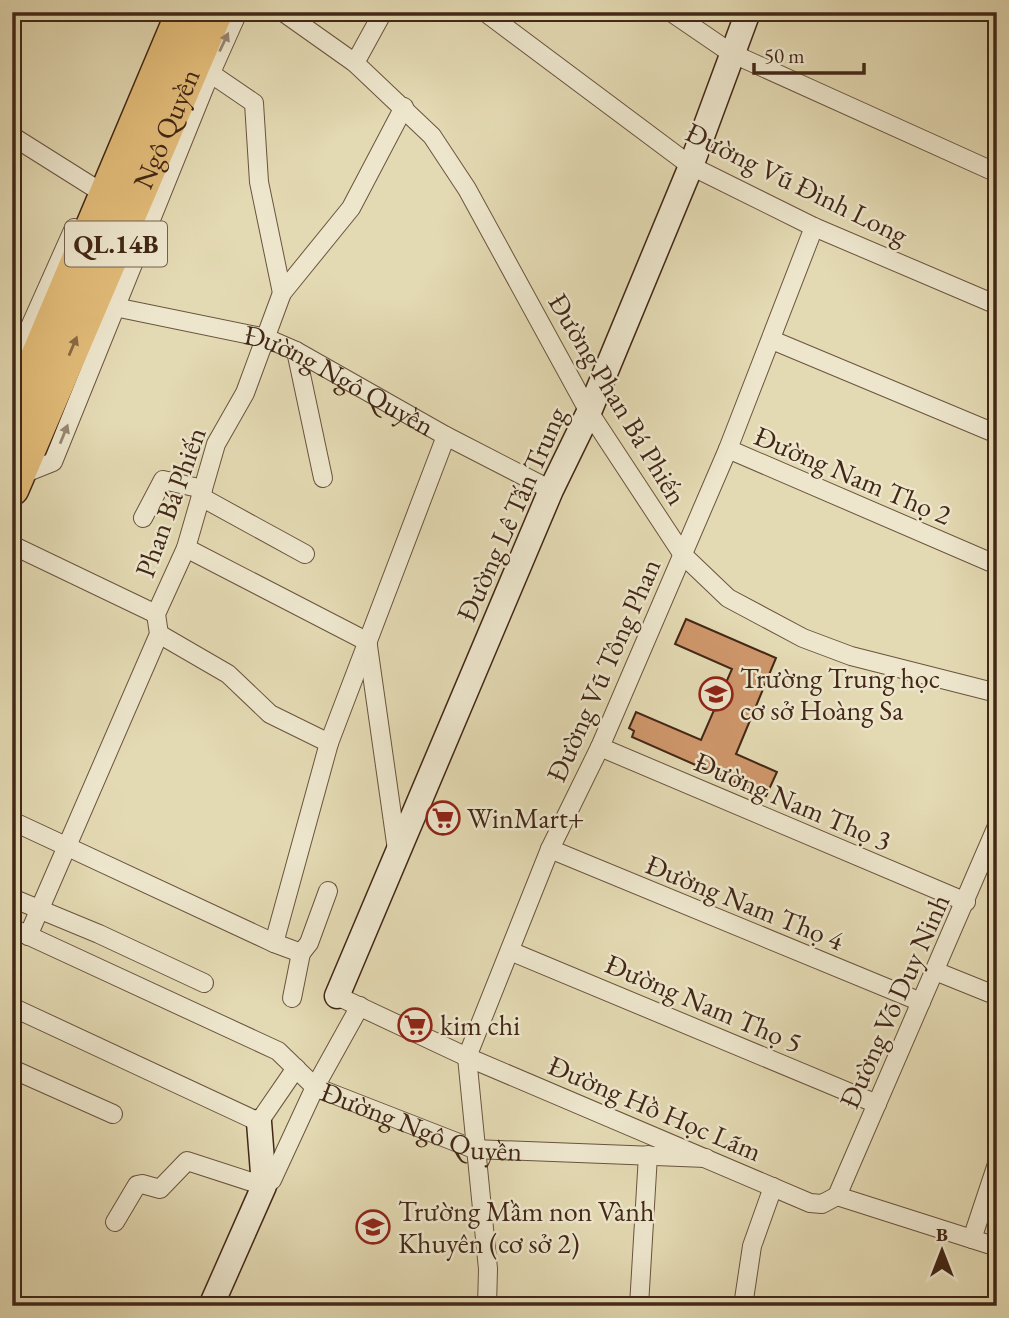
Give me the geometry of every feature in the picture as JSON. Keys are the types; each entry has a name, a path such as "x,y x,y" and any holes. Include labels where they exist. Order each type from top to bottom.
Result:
{"highway":[{"name":"Ngô Quyền","path":"12,417 183,12"},
{"name":"Ngô Quyền","path":"15,483 103,305 216,12"}],"street":[{"path":"12,367 93,187 166,12"},
{"path":"103,305 238,12"},
{"name":"Đường Phan Bá Phiến","path":"283,12 355,63 432,136 467,189 589,412 683,555 728,598 803,638 851,656 997,694"},
{"path":"355,63 383,12"},
{"name":"Đường Vũ Đình Long","path":"485,12 691,166 814,227 997,305"},
{"path":"671,12 731,53 997,173"},
{"name":"Đường Lê Tấn Trung","path":"337,996 551,490 589,412 691,166 748,12"},
{"path":"210,73 254,103 259,183 282,293"},
{"name":"Phan Bá Phiến","path":"159,634 156,614 186,548 216,444 245,393 282,293 351,208 404,107"},
{"path":"12,136 93,187"},
{"name":"Đường Vũ Tông Phan","path":"487,1306 488,1269 474,1149 467,1056 550,849 600,747 728,449 814,227"},
{"name":"Đường Ngô Quyền","path":"103,305 266,338 296,351 446,436 551,490"},
{"path":"772,340 997,434"},
{"path":"296,351 323,478"},
{"path":"274,943 329,743 446,436"},
{"name":"Đường Nam Thọ 2","path":"728,449 997,565"},
{"path":"143,518 163,480 202,493 305,554"},
{"path":"12,545 156,614"},
{"path":"186,548 368,642"},
{"path":"20,932 38,911 159,634 228,674 270,714 329,743"},
{"path":"368,642 397,850"},
{"name":"Đường Nam Thọ 3","path":"600,747 966,902"},
{"path":"12,821 274,943 301,953"},
{"name":"Đường Võ Duy Ninh","path":"837,1196 997,826"},
{"name":"Đường Nam Thọ 4","path":"550,849 921,1002"},
{"path":"292,998 301,953 309,943 327,891"},
{"path":"12,898 99,934 204,983"},
{"name":"Đường Ngô Quyền","path":"20,932 278,1051 315,1087 474,1149 706,1158"},
{"path":"86,962 99,934"},
{"name":"Đường Nam Thọ 5","path":"510,951 877,1104"},
{"path":"935,971 997,996"},
{"name":"Đường Hồ Học Lãm","path":"337,996 467,1056 810,1203 822,1204 837,1196"},
{"path":"211,1306 264,1186 274,1176 315,1087 360,1006"},
{"path":"12,1007 259,1122"},
{"path":"264,1186 259,1122 296,1068"},
{"path":"12,1069 113,1114"},
{"path":"639,1306 648,1155"},
{"path":"115,1222 137,1185 160,1189 187,1161 264,1186"},
{"path":"972,1239 997,1164"},
{"path":"743,1306 752,1246 773,1186"},
{"path":"837,1196 997,1247"}],"building":[{"path":"686,619 776,658 736,754 777,772 766,796 632,737 634,731 629,728 636,712 701,740 732,669 675,644"}],"place":[{"name":"Trường Trung học cơ sở Hoàng Sa","path":"716,694"},
{"name":"WinMart+","path":"443,818"},
{"name":"kim chi","path":"415,1025"},
{"name":"Trường Mầm non Vành Khuyên (cơ sở 2)","path":"373,1227"}]}
